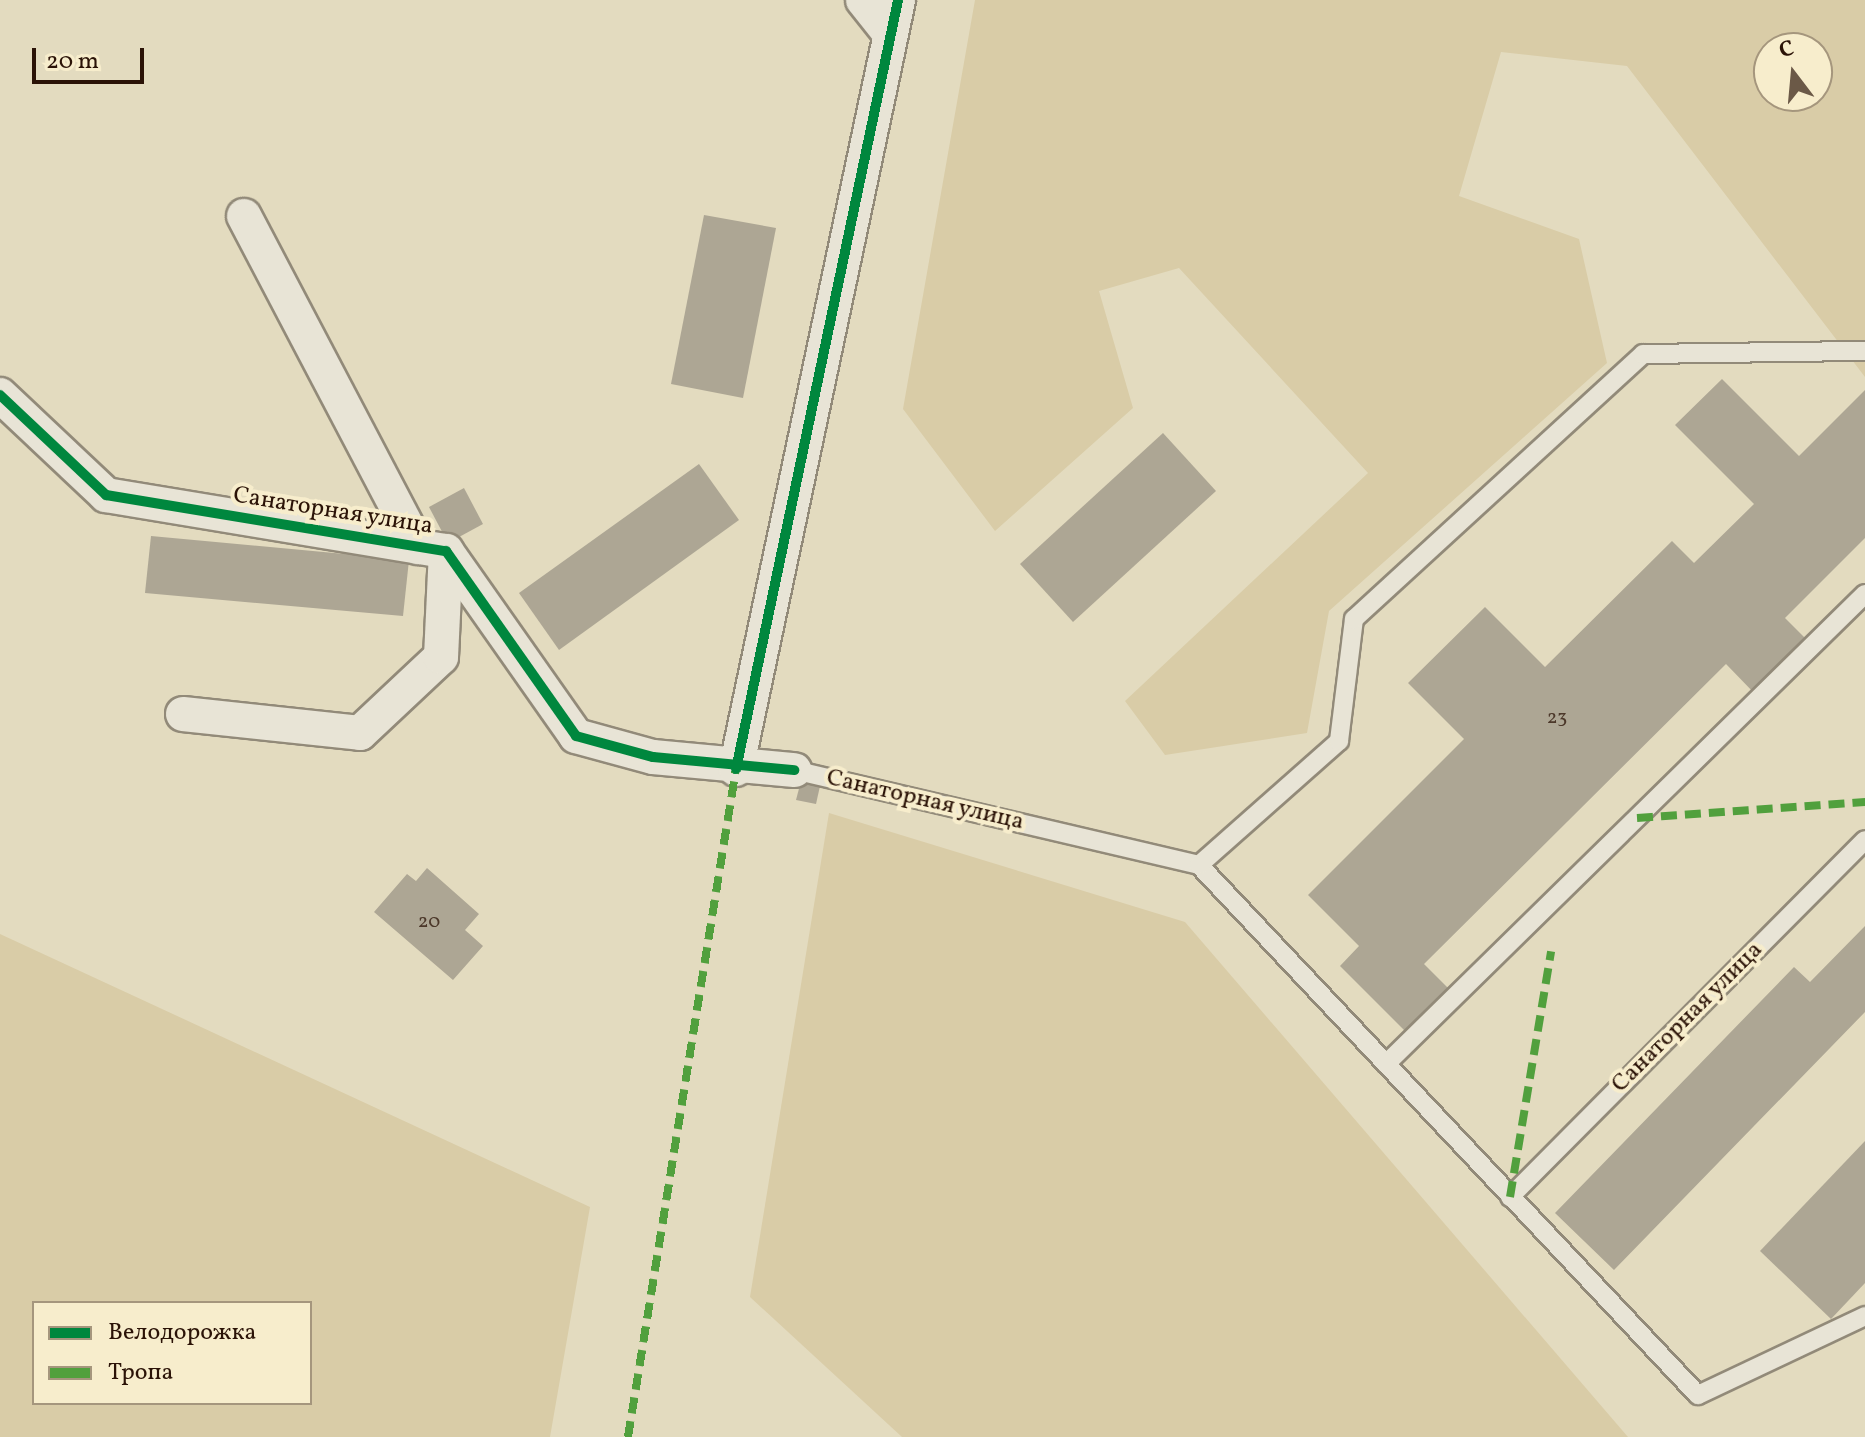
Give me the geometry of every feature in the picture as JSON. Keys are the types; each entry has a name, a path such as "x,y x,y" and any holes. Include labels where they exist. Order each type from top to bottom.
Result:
{"street":[{"path":"863,0 890,34"},
{"path":"736,769 898,0"},
{"path":"183,714 360,733 441,657 432,549 244,216"},
{"name":"Санаторная улица","path":"0,395 106,495 432,549 576,736 653,757 736,769 794,770"}],"lane":[{"path":"1865,351 1643,354 1354,619 1339,741 1199,865 1698,1395 1865,1316"},
{"path":"1386,1064 1865,594"},
{"name":"Санаторная улица","path":"794,770 1199,865"},
{"name":"Санаторная улица","path":"1510,1197 1865,840"}],"shaded area":[{"path":"975,0 1865,0 1865,377 1627,66 1501,52 1459,196 1579,239 1607,363 1329,611 1307,733 1165,755 1125,701 1368,473 1179,268 1099,291 1133,408 995,531 903,409"},
{"path":"829,813 1185,922 1628,1437 902,1437 750,1297"},
{"path":"0,934 590,1207 550,1437 0,1437"}],"building":[{"path":"704,215 776,228 743,398 671,384"},
{"path":"1722,379 1799,456 1865,390 1865,538 1785,618 1810,643 1757,696 1726,664 1424,964 1449,989 1406,1032 1340,966 1359,946 1308,895 1464,739 1408,683 1485,607 1545,667 1672,541 1694,563 1754,504 1675,425"},
{"path":"1163,433 1216,491 1073,622 1020,564"},
{"path":"699,464 739,520 559,650 519,593"},
{"path":"464,488 483,524 448,543 429,507"},
{"path":"151,536 409,560 403,616 145,593"},
{"path":"801,781 820,786 816,804 796,800"},
{"path":"427,868 479,914 465,930 483,946 453,980 374,912 407,874 416,881"},
{"path":"1865,926 1865,1012 1614,1270 1555,1213 1794,967 1810,982"},
{"path":"1865,1141 1865,1283 1831,1319 1760,1251"}],"marked path":[{"path":"628,1437 736,769"},
{"path":"1637,818 1865,802"},
{"path":"1510,1197 1551,951"}],"cycle path":[{"path":"736,769 898,0"},
{"path":"0,395 106,495 446,551 576,736 653,757 794,770"}]}
